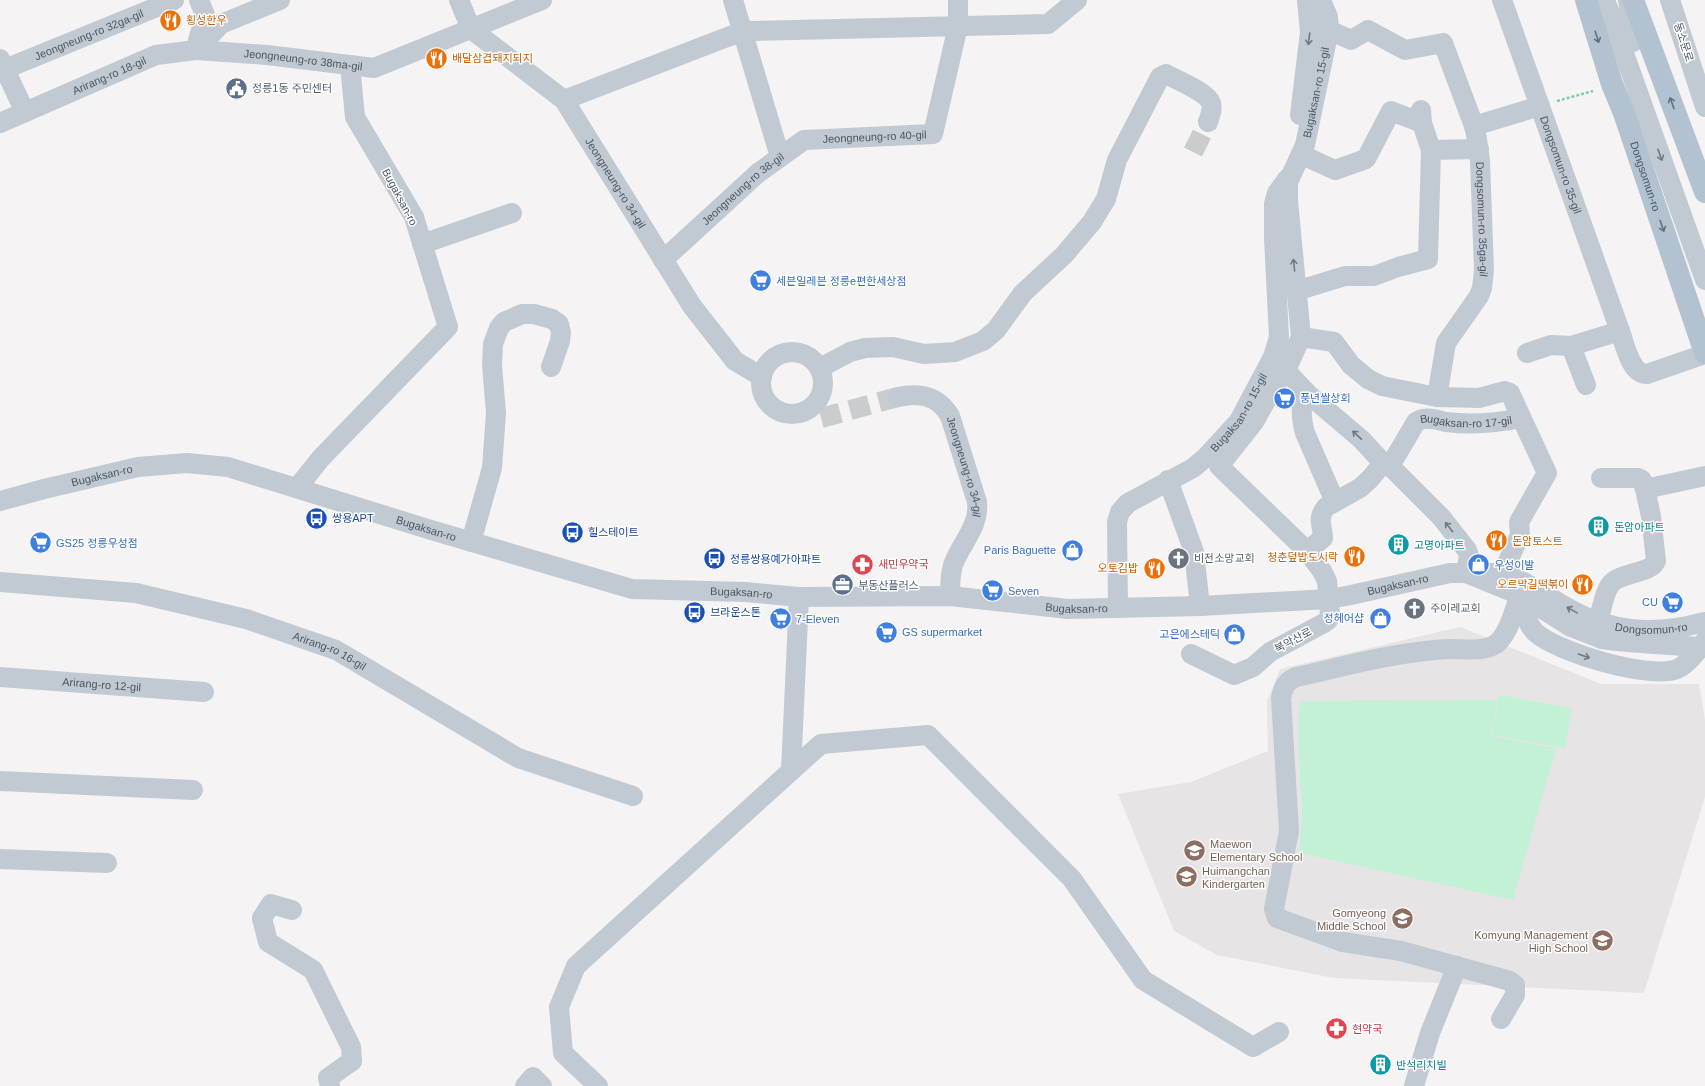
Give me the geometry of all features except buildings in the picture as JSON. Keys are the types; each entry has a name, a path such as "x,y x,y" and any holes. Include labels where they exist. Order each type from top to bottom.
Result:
{"main road":[{"name":"Dongsomun-ro","path":"1586,0 1612,84 1624,113 1705,354"},
{"path":"1633,0 1705,192"}],"street":[{"name":"Jeongneung-ro 32ga-gil","path":"2,66 174,0"},
{"path":"196,50 205,14 199,0"},
{"path":"196,50 221,24 280,0"},
{"path":"459,0 471,29"},
{"name":"Jeongneung-ro 38ma-gil","path":"196,50 267,55 374,68 542,0"},
{"name":"Jeongneung-ro 38-gil","path":"663,260 758,173 780,157 733,0"},
{"name":"Jeongneung-ro 40-gil","path":"780,157 804,140 934,134 958,26 958,0"},
{"path":"564,100 730,36 752,31 1048,24 1077,0"},
{"path":"1274,238 1267,212 1266,196 1297,135 1310,32 1307,0"},
{"name":"Bugaksan-ro 15-gil","path":"1280,364 1280,337 1274,238 1274,204 1277,193 1291,174 1302,155 1305,145 1329,30 1326,12 1321,0"},
{"name":"Dongsomun-ro 35-gil","path":"1502,0 1632,363 1642,374 1647,374 1705,354"},
{"path":"1605,0 1705,280"},
{"path":"1617,0 1705,239"},
{"path":"1628,0 1633,42"},
{"name":"동소문로","path":"1670,0 1705,107"},
{"name":"Jeongneung-ro 34-gil","path":"471,29 564,100 692,306 736,361 762,377"},
{"name":"Bugaksan-ro 15-gil","path":"1329,30 1351,40 1368,30 1406,50 1443,43"},
{"name":"Dongsomun-ro 35ga-gil","path":"1438,398 1446,342 1479,296 1482,288 1484,271 1479,149 1474,126 1443,43"},
{"name":"Arirang-ro 18-gil","path":"0,123 156,55 196,50"},
{"name":"Bugaksan-ro","path":"297,488 321,458 448,327 414,217 355,117 350,65"},
{"path":"2,66 25,112"},
{"path":"820,368 850,352 865,348 893,347 924,354 939,354 955,352 982,341 996,330 1022,293 1064,255 1092,222 1106,199 1117,160 1160,77 1166,74 1206,96 1212,104 1208,122"},
{"path":"1474,126 1540,106"},
{"path":"1296,291 1345,276 1374,276 1398,267 1428,259 1431,150 1422,116 1390,111 1366,159 1335,170 1302,155"},
{"name":"Dongsomun-ro 35ga-gil","path":"1431,150 1479,149"},
{"name":"Bugaksan-ro 15-gil","path":"1118,608 1117,522 1120,512 1128,503 1168,480 1197,466 1234,426 1301,337 1288,201 1288,182 1291,174"},
{"path":"422,244 512,212"},
{"path":"471,542 492,468 496,414 492,365 493,344 499,328 504,322 512,317 528,314 552,319 559,324 561,333 560,341 551,367"},
{"path":"1527,353 1551,345 1571,346 1620,331"},
{"path":"1301,337 1334,342 1351,365 1375,383 1438,398 1479,398 1505,391 1509,392 1547,473 1519,522 1520,535 1502,574"},
{"path":"1571,346 1586,386"},
{"path":"795,352 805,355 813,360 820,368 824,388 820,398 814,406 805,412 794,415 784,414 774,409 767,402 762,392 762,377 768,363 776,357 785,353 795,352"},
{"path":"1280,364 1306,392 1350,429 1441,517 1465,547 1469,556 1466,573"},
{"path":"1280,364 1273,388 1254,422 1219,464 1219,467 1307,551"},
{"path":"1306,392 1301,408 1305,433 1335,502"},
{"name":"Jeongneung-ro 34-gil","path":"898,397 915,394 928,397 945,407 950,416 977,502 978,512 975,523 953,566 950,596"},
{"name":"Bugaksan-ro 17-gil","path":"1307,551 1322,539 1323,536 1320,523 1326,507 1360,488 1386,465 1416,422 1420,419 1426,418 1453,422 1489,422 1520,418"},
{"name":"Bugaksan-ro","path":"0,501 138,467 187,463 228,467 471,542 632,589 745,592 799,597 950,596 1068,608 1118,608 1200,606 1328,599 1450,573 1466,573 1520,595 1536,607 1571,627 1602,639 1628,643 1704,645"},
{"path":"1601,478 1638,478 1642,480 1645,489 1705,476"},
{"path":"1168,480 1194,552 1200,606"},
{"name":"Dongsomun-ro","path":"1598,621 1608,589 1613,582 1652,567 1656,561 1651,516 1645,489"},
{"name":"북악산로","path":"1191,654 1231,675 1256,665 1270,652 1328,620 1330,614 1325,576 1307,551"},
{"name":"Dongsomun-ro","path":"1466,573 1502,574 1524,582 1576,612 1598,621 1632,630 1650,631 1676,629 1705,622"},
{"name":"Arirang-ro 16-gil","path":"0,582 136,593 246,618 336,650 518,758 634,796"},
{"path":"1520,595 1530,626 1538,634 1580,655 1604,663 1654,671 1670,671 1677,668 1685,664 1704,645 1698,634 1689,630 1676,629"},
{"path":"1501,1019 1515,995 1515,985 1507,980 1401,951 1343,942 1277,918 1274,909 1289,831 1281,698 1288,680 1296,677 1406,653 1436,650 1479,649 1492,646 1505,634 1520,595"},
{"path":"791,771 799,597"},
{"name":"Arirang-ro 12-gil","path":"0,677 204,692"},
{"path":"598,1086 563,1053 559,1007 576,966 821,744 928,735 1072,879 1143,980 1253,1047 1279,1032"},
{"path":"0,781 193,790"},
{"path":"0,858 107,863"},
{"path":"292,910 271,904 262,918 268,942 313,970 351,1047 352,1061 328,1078 330,1086"},
{"path":"1414,1086 1430,1033 1457,966"},
{"path":"525,1086 533,1077 542,1086"}],"path":[{"path":"1540,106 1612,84"}],"shaded area":[{"path":"1460,627 1601,684 1699,684 1705,720 1705,797 1644,993 1334,978 1217,955 1174,931 1118,794 1191,782 1268,751 1267,701 1280,669"}],"green space":[{"path":"1499,695 1572,708 1565,748 1492,735"},
{"path":"1497,700 1491,736 1556,748 1513,900 1299,853 1302,814 1298,736 1300,701"}],"tunnel":[{"path":"1193,152 1208,122"},
{"path":"821,418 898,397"}],"place":[{"name":"횡성한우","path":"171,20"},
{"name":"배달삼겹돼지되지","path":"437,58"},
{"name":"정릉1동 주민센터","path":"236,88"},
{"name":"세븐일레븐 정릉e편한세상점","path":"760,281"},
{"name":"풍년쌀상회","path":"1285,398"},
{"name":"쌍용APT","path":"317,518"},
{"name":"돈암아파트","path":"1598,527"},
{"name":"힐스테이트","path":"573,532"},
{"name":"돈암토스트","path":"1496,541"},
{"name":"GS25 정릉우성점","path":"40,543"},
{"name":"고명아파트","path":"1398,545"},
{"name":"Paris Baguette","path":"1072,550"},
{"name":"청춘덮밥도시락","path":"1354,557"},
{"name":"비전소망교회","path":"1179,558"},
{"name":"정릉쌍용예가아파트","path":"715,559"},
{"name":"새민우약국","path":"862,564"},
{"name":"우성이발","path":"1478,565"},
{"name":"오토김밥","path":"1154,568"},
{"name":"오르막길떡볶이","path":"1583,584"},
{"name":"부동산플러스","path":"843,585"},
{"name":"Seven","path":"993,591"},
{"name":"CU","path":"1673,602"},
{"name":"주이레교회","path":"1415,608"},
{"name":"브라운스톤","path":"694,612"},
{"name":"정헤어샵","path":"1380,618"},
{"name":"7-Eleven","path":"780,619"},
{"name":"GS supermarket","path":"886,632"},
{"name":"고은에스테틱","path":"1235,634"},
{"name":"Maewon Elementary School","path":"1194,850"},
{"name":"Huimangchan Kindergarten","path":"1187,877"},
{"name":"Gomyeong Middle School","path":"1402,919"},
{"name":"Komyung Management High School","path":"1603,941"},
{"name":"현약국","path":"1336,1029"},
{"name":"반석리치빌","path":"1380,1065"}]}
